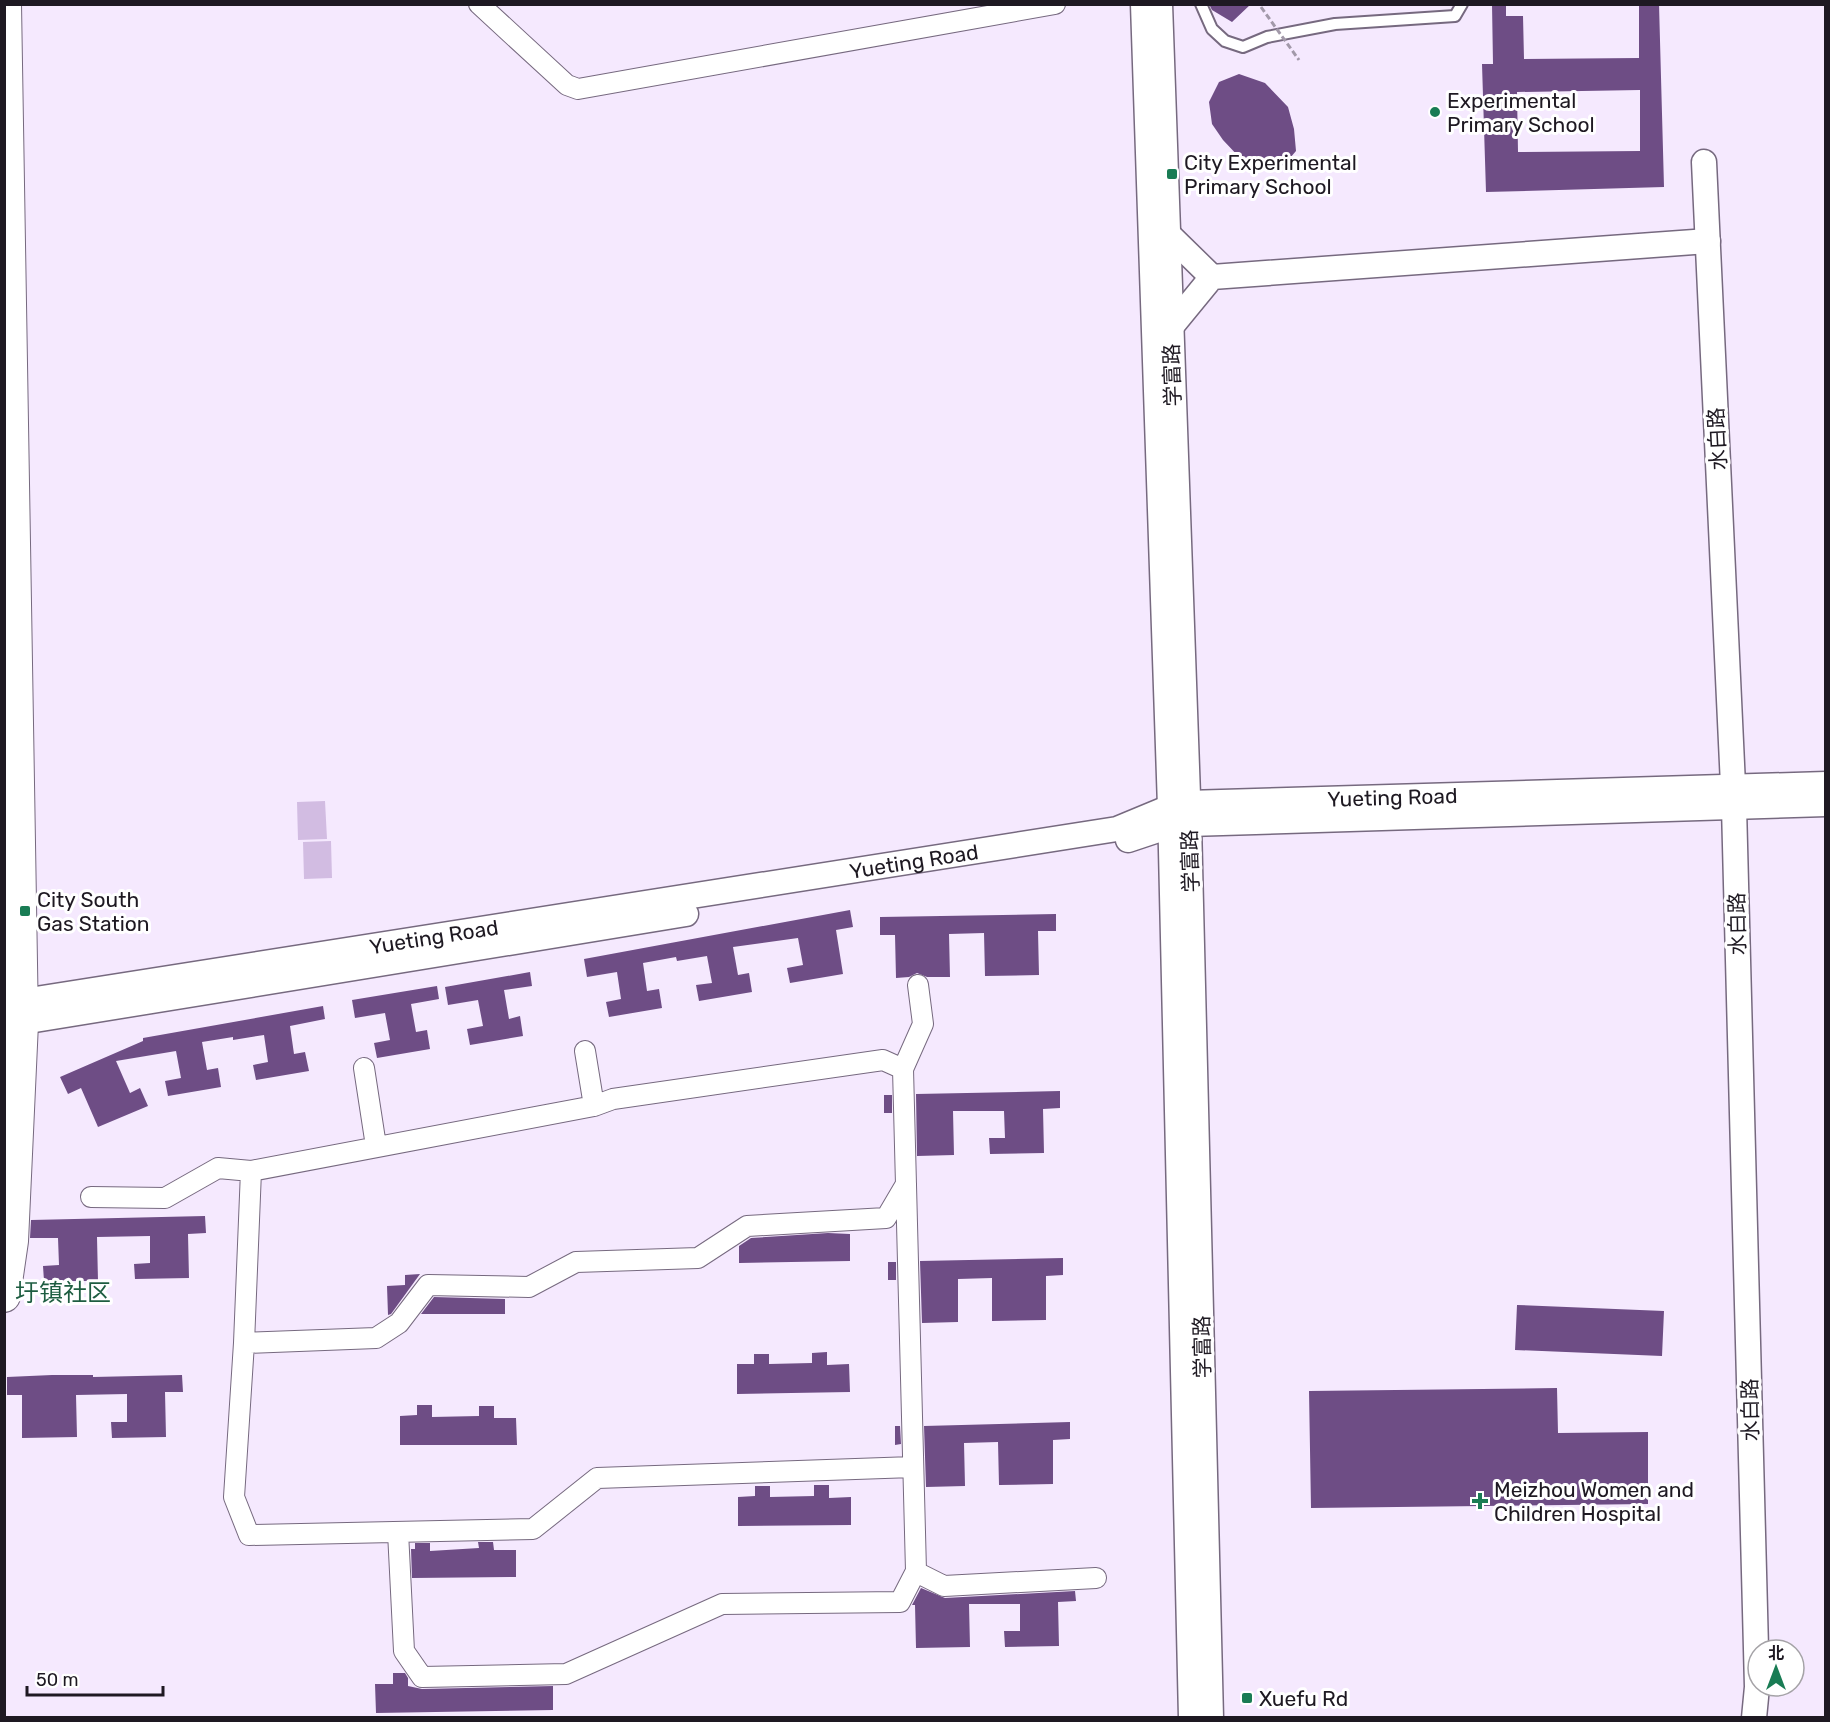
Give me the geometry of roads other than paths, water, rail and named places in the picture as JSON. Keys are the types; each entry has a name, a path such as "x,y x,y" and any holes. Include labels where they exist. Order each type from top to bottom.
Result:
{"main road":[{"path":"4,4 13,1014 12,1241 4,1296"}],"street":[{"path":"479,4 567,85 578,88 1055,4"},
{"name":"学富路","path":"1143,4 1179,815 1211,1718"},
{"name":"学富路","path":"1160,4 1171,327 1191,1718"},
{"name":"水白路","path":"1704,162 1734,797 1756,1638"},
{"path":"1168,234 1212,277"},
{"path":"1171,327 1212,277 1708,241"},
{"name":"Yueting Road","path":"13,1014 1118,843 1179,815 1734,797 1826,784"},
{"name":"Yueting Road","path":"1734,797 1826,804"},
{"path":"398,1532 404,1652 422,1677 566,1674 722,1604 900,1602 916,1572 903,1069 923,1024 918,985"},
{"path":"585,1051 594,1106"},
{"path":"91,1197 165,1198 218,1168 251,1172 376,1146 594,1106 613,1099 883,1060 903,1069"},
{"path":"364,1068 376,1146"},
{"path":"251,1172 244,1343 234,1497 249,1535 533,1529 597,1478 913,1467"},
{"path":"244,1343 376,1338 399,1323 428,1285 529,1287 576,1262 698,1258 747,1226 886,1218 906,1184"},
{"path":"916,1572 944,1586 1096,1578"},
{"path":"1754,1718 1756,1698"},
{"path":"1761,1698 1767,1718"}],"lane":[{"path":"1201,4 1212,29 1225,41 1243,46 1267,37 1335,24 1455,16 1462,4"}],"place":[{"name":"Experimental Primary School","path":"1435,112"},
{"name":"City Experimental Primary School","path":"1172,174"},
{"name":"City South Gas Station","path":"25,911"},
{"name":"Meizhou Women and Children Hospital","path":"1480,1501"},
{"name":"Xuefu Rd","path":"1247,1698"}],"district":[{"name":"圩镇社区","path":"63,1293"}]}
